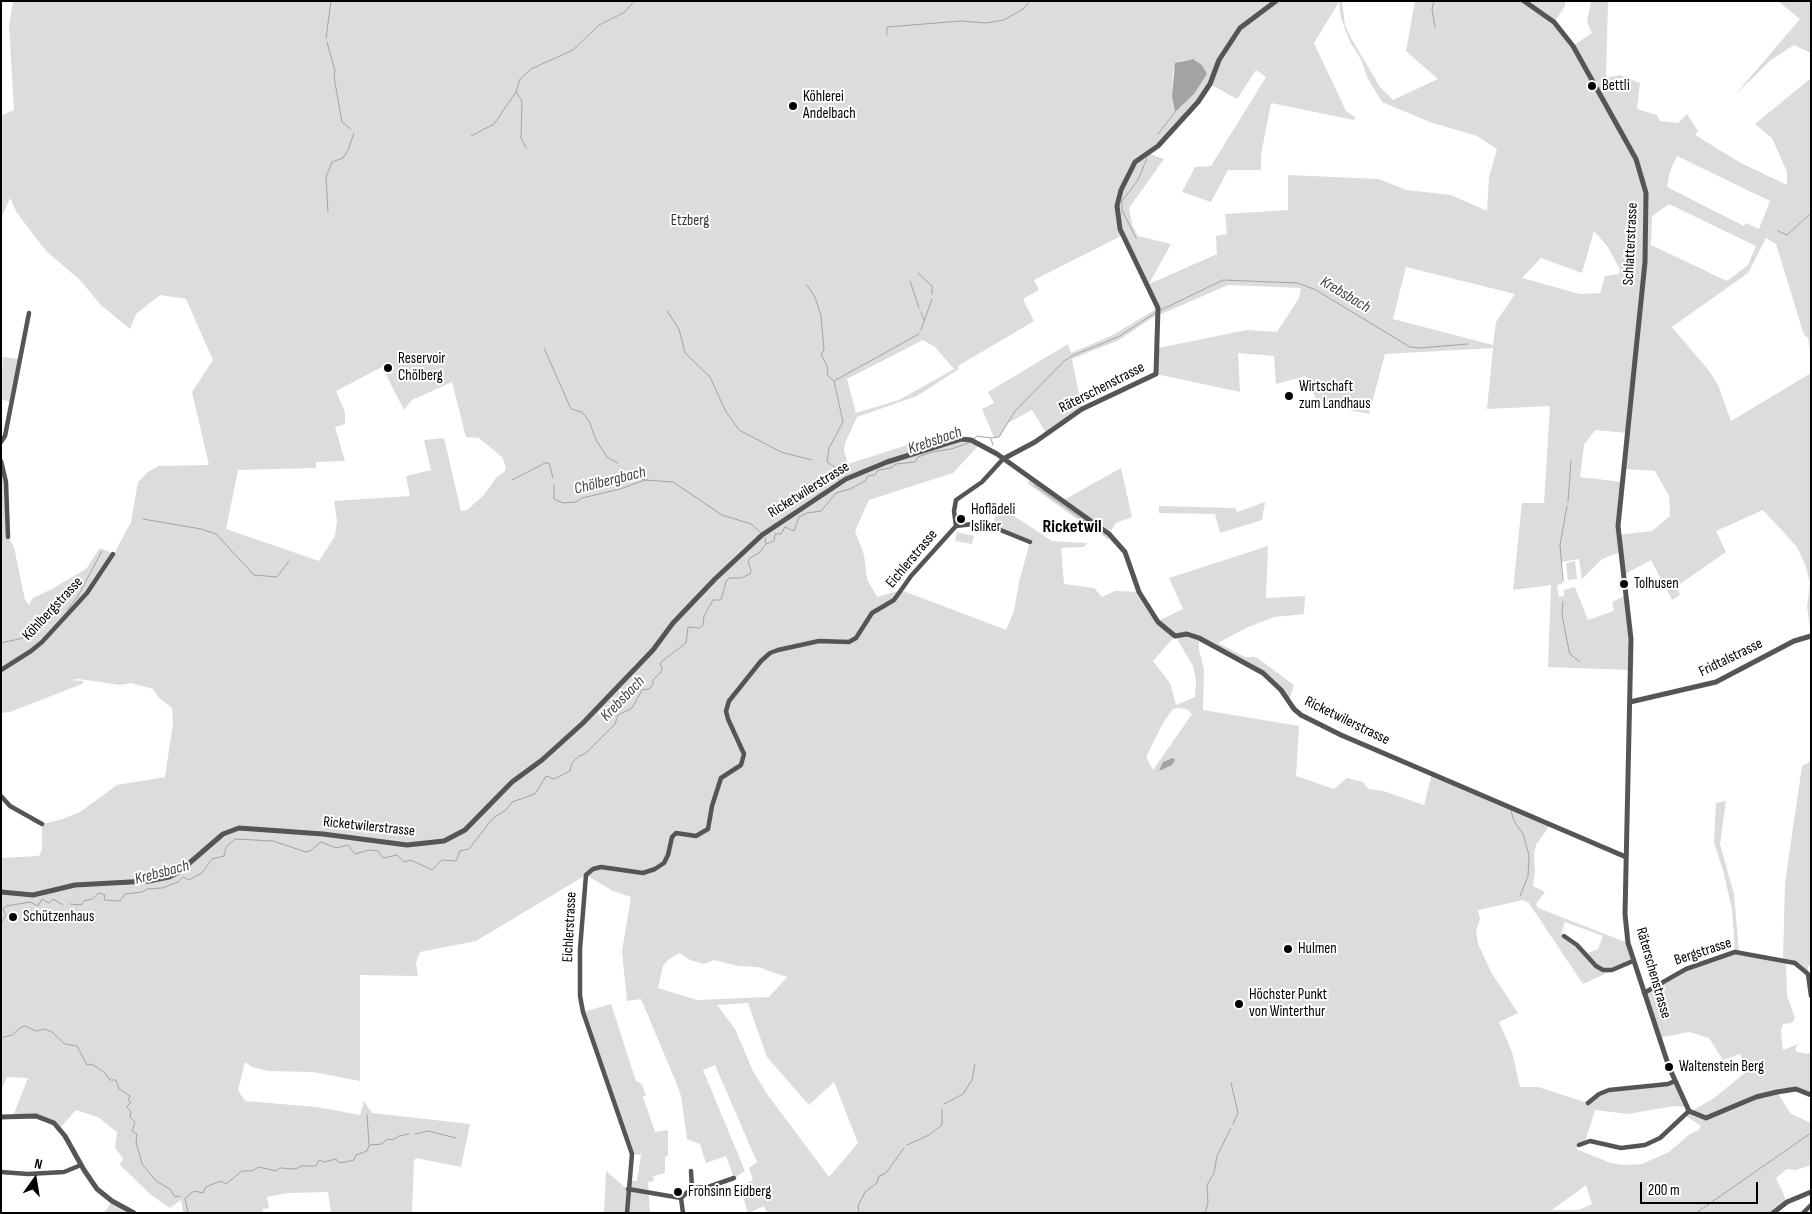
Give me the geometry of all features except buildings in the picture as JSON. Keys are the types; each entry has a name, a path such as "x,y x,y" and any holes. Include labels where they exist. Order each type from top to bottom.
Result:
{"street":[{"name":"Räterschenstrasse","path":"1003,459 1035,442 1082,409 1156,374 1158,308 1120,229 1118,200 1131,169 1141,156 1158,146 1198,102 1210,84 1219,60 1240,28 1276,1"},
{"name":"Schlatterstrasse","path":"1524,1 1546,15 1563,31 1642,173 1646,193 1647,222 1618,526 1628,617"},
{"path":"1,442 5,436 29,313"},
{"name":"Ricketwilerstrasse","path":"1,892 33,895 75,885 159,880 179,872 223,834 239,828 323,834 407,845 444,841 465,830 500,792 542,760 583,723 653,650 673,623 709,585 762,535 846,479 887,462 961,439 971,440 980,444 1003,459 1117,542 1125,552 1140,592 1149,609 1158,622 1175,636 1187,634 1199,638 1257,669 1274,681 1296,712 1341,735 1626,857"},
{"path":"1003,459 982,482 956,500 954,511 956,526 972,524 993,527 1030,542"},
{"path":"1,461 6,482 8,537"},
{"name":"Eichlerstrasse","path":"627,1213 632,1162 630,1142 583,1012 580,996 580,949 586,874 593,869 601,867 644,873 655,870 664,863 672,837 676,834 696,836 708,829 712,806 721,778 741,765 744,754 728,719 728,706 761,661 770,653 778,650 819,641 849,642 856,638 872,613 894,600 911,576 956,526"},
{"name":"Köhlbergstrasse","path":"1,670 32,651 42,642 87,593 113,554"},
{"name":"Räterschenstrasse","path":"1628,617 1631,639 1626,928 1633,961 1644,993 1675,1081 1689,1111"},
{"name":"Fridtalstrasse","path":"1630,702 1716,682 1794,641 1811,636"},
{"path":"1,796 10,806 42,824"},
{"path":"1564,936 1577,944 1596,966 1603,970 1612,970 1633,961"},
{"name":"Bergstrasse","path":"1644,993 1686,969 1735,952 1795,963 1808,974 1811,996"},
{"path":"1588,1103 1599,1094 1609,1090 1668,1084 1675,1081"},
{"path":"1580,1145 1590,1141 1621,1148 1644,1145 1660,1138 1689,1111 1706,1118 1756,1097 1777,1092 1796,1090 1811,1095"},
{"path":"1,1117 36,1116 47,1119 60,1128 97,1189 112,1201 134,1213"},
{"path":"1,1172 28,1174 64,1172 81,1165"},
{"path":"691,1171 692,1188"},
{"path":"681,1198 692,1188 708,1187 734,1178"},
{"path":"628,1189 681,1198"},
{"path":"1773,1213 1797,1196 1811,1192"},
{"path":"681,1198 683,1213"},
{"path":"1802,1213 1811,1204"}],"green space":[{"name":"Etzberg","path":"13,1 1342,1 1345,25 1351,38 1380,87 1393,100 1438,79 1406,51 1415,1 1565,1 1565,6 1554,22 1573,46 1592,33 1587,22 1591,1 1608,1 1606,78 1620,75 1640,83 1637,109 1657,115 1660,121 1678,123 1687,114 1698,131 1695,135 1741,163 1787,185 1787,172 1772,138 1755,124 1811,78 1811,358 1808,338 1804,335 1776,244 1766,238 1748,273 1672,327 1710,372 1718,385 1731,421 1811,373 1811,636 1807,606 1810,583 1805,564 1797,547 1763,510 1716,531 1726,552 1677,586 1680,595 1672,600 1651,560 1623,575 1620,552 1602,559 1582,579 1579,559 1561,562 1562,584 1557,585 1559,597 1564,596 1564,590 1575,587 1588,620 1611,612 1614,610 1612,602 1626,595 1630,670 1548,667 1551,585 1513,590 1522,503 1544,503 1550,406 1487,409 1493,348 1385,354 1369,414 1318,404 1306,376 1276,384 1274,356 1238,353 1240,392 1156,374 1158,348 1247,330 1277,332 1299,298 1301,288 1228,285 1152,318 1119,340 1072,359 1082,409 1046,433 1032,410 1008,423 999,437 994,437 982,409 994,403 988,392 1068,344 1071,353 1111,336 1158,308 1123,235 1034,280 1039,290 1023,299 1034,321 958,366 959,369 917,396 857,417 845,443 844,451 848,464 932,437 932,446 961,439 980,444 953,473 869,500 855,531 864,555 867,579 877,597 901,590 1006,630 1014,611 1019,582 1030,542 993,527 996,511 1000,507 1052,541 1087,543 1084,547 1061,548 1064,584 1094,588 1102,597 1115,591 1139,592 1158,621 1183,609 1169,578 1268,546 1266,598 1305,596 1304,614 1274,617 1246,628 1218,643 1245,657 1256,657 1294,685 1289,701 1274,681 1199,638 1199,649 1204,670 1203,710 1299,726 1296,776 1334,789 1347,778 1363,782 1368,789 1383,791 1424,805 1432,774 1550,825 1536,845 1534,854 1535,871 1533,886 1545,892 1536,904 1538,908 1628,943 1633,961 1583,984 1529,903 1523,900 1478,910 1480,919 1476,931 1478,944 1491,972 1518,1013 1499,1022 1512,1052 1520,1087 1538,1087 1588,1103 1604,1091 1675,1081 1686,1107 1674,1106 1628,1114 1595,1110 1585,1142 1576,1149 1611,1163 1625,1165 1642,1164 1669,1152 1690,1134 1699,1130 1701,1126 1685,1115 1714,1098 1746,1072 1740,1054 1723,1060 1709,1038 1689,1032 1659,1038 1644,993 1671,976 1735,952 1732,909 1723,870 1714,843 1716,803 1726,801 1720,844 1734,894 1739,952 1783,959 1785,883 1802,766 1811,761 1811,966 1808,966 1808,974 1786,961 1787,996 1795,1018 1792,1023 1783,1024 1781,1031 1783,1050 1798,1044 1795,1049 1797,1052 1807,1054 1811,1052 1811,1095 1803,1091 1777,1092 1791,1114 1811,1123 1811,1165 1796,1170 1787,1169 1776,1178 1787,1202 1773,1213 767,1213 764,1206 748,1213 740,1186 753,1180 749,1168 757,1162 715,1065 703,1070 745,1171 734,1178 726,1156 706,1163 700,1144 687,1139 681,1096 641,999 627,1001 622,951 631,897 613,891 586,875 476,941 420,952 416,963 418,976 360,975 360,1081 313,1072 268,1071 252,1067 245,1062 238,1090 245,1101 317,1107 360,1115 364,1101 372,1113 470,1124 461,1167 416,1158 414,1161 412,1213 331,1213 328,1192 288,1193 267,1197 269,1208 263,1209 263,1213 183,1213 181,1200 170,1208 150,1194 120,1165 123,1158 115,1148 117,1132 98,1117 76,1110 60,1128 47,1119 13,1116 28,1078 7,1077 1,1091 1,858 39,856 42,850 42,824 63,819 80,812 117,785 165,777 173,723 172,708 159,698 153,689 131,683 120,685 79,679 70,680 84,681 82,684 10,712 1,713 1,461 6,482 8,537 14,547 25,600 29,605 33,598 86,569 100,548 114,554 131,522 138,482 149,471 159,466 209,465 192,392 213,360 186,299 160,295 136,314 130,329 101,305 79,279 46,251 17,213 10,198 1,219 1,116 14,110 9,26","holes":["1339,2 1341,18 1350,42 1361,59 1367,77 1382,102 1430,122 1477,136 1497,149 1489,177 1487,211 1451,195 1406,190 1379,179 1288,175 1288,210 1225,214 1227,234 1216,236 1217,254 1149,284 1171,244 1138,236 1132,224 1129,208 1164,159 1147,153 1187,116 1210,84 1237,99 1256,70 1266,77 1211,166 1195,167 1182,192 1211,202 1228,170 1261,170 1261,155 1271,103 1354,120 1355,117 1346,111 1314,43","1193,59 1202,65 1207,74 1194,94 1175,111 1172,96 1173,71 1180,61","1677,156 1770,201 1759,229 1746,223 1744,226 1667,187 1670,171","1669,204 1756,246 1748,265 1727,281 1651,245 1652,216","1594,231 1607,246 1620,269 1619,274 1605,276 1600,293 1580,294 1522,278 1541,258 1582,273","1406,267 1515,294 1496,322 1493,345 1393,319","923,340 935,347 954,369 899,400 856,413 847,379","382,367 404,410 412,400 452,382 466,437 479,438 502,457 506,467 505,471 496,478 484,495 467,510 461,511 444,438 424,440 431,470 406,476 410,496 334,501 337,521 335,536 319,561 226,529 238,470 316,468 316,462 345,461 335,427 345,424 345,412 336,391","1595,430 1627,433 1623,469 1655,471 1669,496 1670,516 1652,531 1618,535 1622,482 1580,477 1584,445","1175,636 1193,666 1196,681 1195,697 1176,705 1170,683 1153,661","1173,709 1187,709 1192,714 1153,770 1146,757 1163,723","1565,922 1603,936 1598,949 1586,954 1573,941 1561,934","680,953 690,960 704,964 714,960 738,966 758,967 787,977 769,997 697,1000 658,988 663,966 669,959","748,1003 767,1057 809,1105 834,1082 858,1143 829,1177 767,1094 753,1071 735,1029 717,1005","1586,1185 1592,1204 1578,1210 1552,1210"]},
{"path":"1778,1 1811,1 1811,53 1794,45 1771,60 1734,96 1800,19"},
{"path":"3,357 20,359 11,402 1,399"},
{"path":"1121,468 1132,517 1116,523 1109,534 1100,528 1096,533 1027,483 1031,479 1062,501"},
{"path":"1265,502 1262,520 1220,533 1215,514 1159,513 1159,506 1235,508 1237,512"},
{"path":"957,532 974,536 972,544 955,541"},
{"path":"1575,561 1577,579 1568,580 1566,563"},
{"path":"611,1004 636,1081 642,1084 646,1095 643,1097 655,1132 668,1130 668,1156 665,1157 665,1173 653,1176 654,1181 648,1182 650,1213 604,1213 606,1171 627,1189 629,1180 637,1181 641,1155 632,1154 583,1012"},
{"path":"112,1201 134,1213 104,1213"}],"shaded area":[{"path":"1193,59 1202,65 1207,74 1194,94 1175,112 1172,96 1175,63"},
{"path":"1173,758 1175,760 1172,765 1159,771 1163,762"}],"waterway":[{"path":"326,38 331,1"},
{"path":"471,136 494,124 516,92 520,79 531,69 573,50 599,25 625,12 634,1"},
{"path":"887,35 887,27 961,21 986,23 1004,20 1023,9 1030,1"},
{"path":"1434,1 1432,9 1435,27"},
{"path":"327,42 335,71 334,77 342,122 351,129"},
{"path":"516,92 522,101 521,138 526,148"},
{"path":"1158,134 1175,112"},
{"path":"328,212 326,177 332,162 343,158 354,133"},
{"path":"1136,238 1122,210 1122,201 1138,180 1147,158"},
{"path":"1778,231 1787,235 1811,213"},
{"path":"918,273 932,286 932,294"},
{"name":"Krebsbach","path":"1161,310 1223,280 1298,283 1316,290 1410,347 1468,344"},
{"path":"910,281 919,308"},
{"path":"807,285 815,297 821,316 824,350 821,354 828,368 827,375 833,380"},
{"path":"921,330 932,299"},
{"path":"667,311 679,329 685,353 710,377 726,412 739,430 781,452 812,460"},
{"path":"921,312 924,320"},
{"name":"Krebsbach","path":"974,439 977,436 999,437 1015,411 1064,361 1118,337 1155,313"},
{"path":"839,480 836,468 827,462 829,448 843,422 834,381 919,334"},
{"path":"544,348 571,409 582,412 589,421 596,440 607,457 618,463"},
{"path":"991,439 993,445"},
{"name":"Krebsbach","path":"70,904 81,905 84,901 92,899 99,893 105,895 104,900 120,901 125,894 162,888 178,882 183,877 189,880 202,873 212,859 224,856 226,847 235,839 273,841 306,852 321,842 336,848 348,845 355,854 369,850 378,851 383,858 397,855 404,862 411,860 432,870 442,860 456,861 460,851 469,849 493,818 506,810 512,802 535,794 546,776 554,779 570,771 572,763 579,756 585,754 615,724 618,715 632,708 642,690 649,689 653,684 653,680 661,672 660,664 662,661 686,643 688,627 700,628 703,625 704,616 713,600 721,600 729,578 741,578 750,574 751,570 748,562 750,558 759,553 766,544 774,541 775,534 781,534 785,527 794,531 799,517 807,513 821,511 836,493 850,489 865,481 868,476 875,475 878,470 891,468 896,464 915,462 918,457 971,442"},
{"path":"1568,502 1571,461"},
{"name":"Chölbergbach","path":"512,480 545,463 549,463 553,478"},
{"path":"629,474 645,480"},
{"name":"Chölbergbach","path":"554,485 554,499 563,503 576,502 582,498 620,489 645,480 673,482 722,515 751,524 761,533"},
{"path":"1034,485 1108,538"},
{"path":"1563,581 1560,545 1567,506"},
{"path":"143,519 201,529 216,534 254,575 277,577 289,561"},
{"name":"Krebsbach","path":"765,538 766,544"},
{"path":"67,610 78,596 102,551"},
{"path":"1563,602 1562,615 1570,654 1580,662"},
{"path":"1,643 23,638 39,627 41,621 56,614"},
{"path":"1511,811 1514,821 1523,834 1529,855 1528,876 1520,896"},
{"name":"Krebsbach","path":"1,923 6,915 3,909 7,906 30,902 38,906 42,899 49,903 53,899 63,905"},
{"path":"1,1038 12,1035 25,1026 36,1031 45,1029 52,1032 65,1044 77,1046 87,1065 92,1064 105,1073 110,1080 116,1080 119,1089 130,1096 128,1100 131,1102 127,1107 131,1112 130,1117 135,1122 132,1131 137,1134 136,1142 142,1164 156,1181 170,1189 175,1197 180,1196"},
{"path":"944,1104 963,1094 972,1080 975,1064"},
{"path":"1231,1083 1238,1113 1233,1124"},
{"path":"907,1145 929,1135 942,1125 942,1109"},
{"path":"367,1115 369,1144"},
{"path":"1205,1213 1208,1203 1207,1185 1214,1173 1217,1156 1231,1128"},
{"path":"415,1134 428,1131 456,1138"},
{"path":"1696,1213 1811,1133"},
{"path":"188,1213 185,1198 194,1191 203,1193 206,1187 221,1181 226,1184 242,1171 252,1171 259,1167 276,1171 280,1168 296,1169 301,1166 316,1166 319,1160 324,1162 336,1159 339,1163 350,1161 354,1160 356,1155 367,1151 369,1145 382,1144 387,1139 393,1140 399,1136 409,1134"},
{"path":"859,1213 858,1206 865,1192 877,1183 879,1176 886,1173 904,1148"}],"place":[{"name":"Bettli","path":"1592,86"},
{"name":"Köhlerei Andelbach","path":"793,106"},
{"name":"Reservoir Chölberg","path":"388,368"},
{"name":"Wirtschaft zum Landhaus","path":"1289,396"},
{"name":"Hoflädeli Isliker","path":"961,519"},
{"name":"Tolhusen","path":"1624,584"},
{"name":"Schützenhaus","path":"13,917"},
{"name":"Hulmen","path":"1288,949"},
{"name":"Höchster Punkt von Winterthur","path":"1239,1004"},
{"name":"Waltenstein Berg","path":"1669,1067"},
{"name":"Frohsinn Eidberg","path":"678,1192"}],"district":[{"name":"Ricketwil","path":"1072,527"}]}
